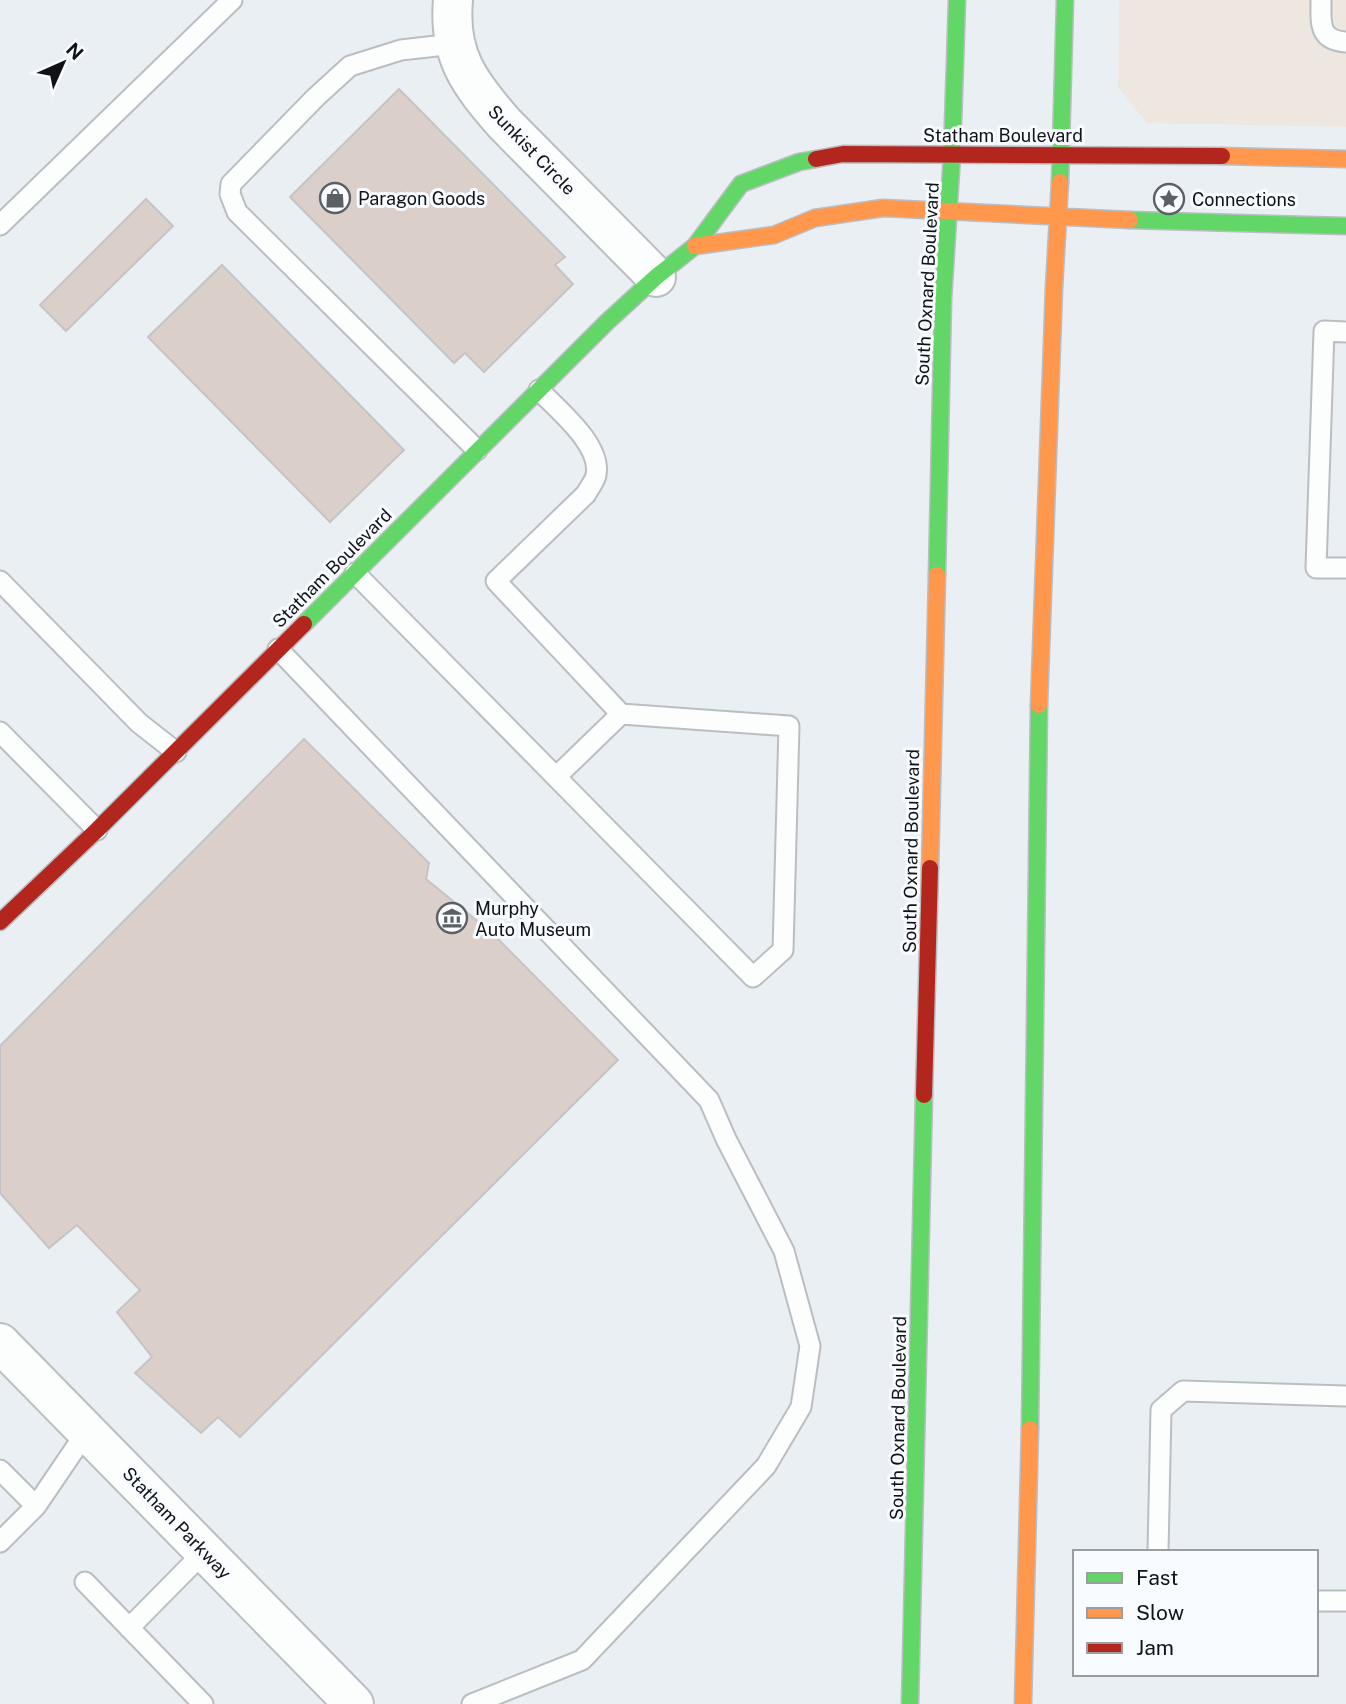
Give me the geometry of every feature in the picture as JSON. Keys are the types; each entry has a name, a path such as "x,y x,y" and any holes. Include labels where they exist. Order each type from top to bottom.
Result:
{"main road":[{"name":"South Oxnard Boulevard","path":"910,1704 943,299 952,155 957,0"},
{"path":"1023,1704 1032,1360 1039,671 1062,154 1065,0"},
{"name":"Statham Boulevard","path":"0,922 176,752 477,450 656,277 695,246 741,184 799,162 843,154 1062,154 1346,159"},
{"name":"Statham Boulevard","path":"695,246 774,234 815,218 883,208 1059,218 1346,226"}],"street":[{"name":"Sunkist Circle","path":"452,0 454,44 465,73 484,100 656,277"},
{"name":"Statham Parkway","path":"0,1343 354,1704"}],"lane":[{"path":"0,226 232,0"},
{"path":"1321,0 1321,21 1325,35 1333,41 1346,42"},
{"path":"454,44 401,50 350,66 231,184 230,194 237,212 477,450"},
{"path":"1346,332 1324,331 1316,568 1346,568"},
{"path":"355,573 753,977 783,950 789,726 621,714 496,581 586,494 596,476 596,459 585,439 539,390"},
{"path":"0,581 139,723 176,752"},
{"path":"278,649 709,1100 726,1139 784,1251 810,1346 801,1407 766,1466 582,1660 472,1704"},
{"path":"556,777 621,714"},
{"path":"0,732 97,830"},
{"path":"1158,1550 1161,1410 1183,1391 1346,1396"},
{"path":"0,1542 36,1506 87,1431"},
{"path":"0,1470 36,1506"},
{"path":"129,1628 205,1551"},
{"path":"85,1581 203,1704"},
{"path":"1318,1601 1346,1601"}],"shaded area":[{"path":"1119,0 1346,0 1346,127 1147,123 1118,87"}],"building":[{"path":"399,89 565,257 555,265 573,284 484,372 465,353 454,363 290,197"},
{"path":"146,199 173,226 66,331 40,305"},
{"path":"222,265 404,450 330,522 148,337"},
{"path":"304,739 429,863 426,879 492,933 618,1060 240,1437 218,1417 201,1433 135,1373 152,1357 117,1312 140,1290 77,1225 49,1248 0,1193 0,1046"}],"traffic: fast":[{"path":"937,575 943,299 952,155 957,0"},
{"path":"1060,182 1065,0"},
{"path":"304,624 607,322 695,246 741,184 799,162 816,159"},
{"path":"1130,220 1346,226"},
{"path":"1030,1429 1039,705"},
{"path":"910,1704 924,1095"}],"traffic: slow":[{"path":"1222,156 1346,159"},
{"path":"1039,705 1060,182"},
{"path":"695,246 774,235 815,218 883,208 1130,220"},
{"path":"930,868 937,575"},
{"path":"1023,1704 1030,1429"}],"traffic: jam":[{"path":"816,159 843,154 1222,156"},
{"path":"0,922 97,830 304,624"},
{"path":"924,1095 930,868"}],"place":[{"name":"Paragon Goods","path":"335,198"},
{"name":"Connections","path":"1169,199"},
{"name":"Murphy Auto Museum","path":"452,918"}]}
